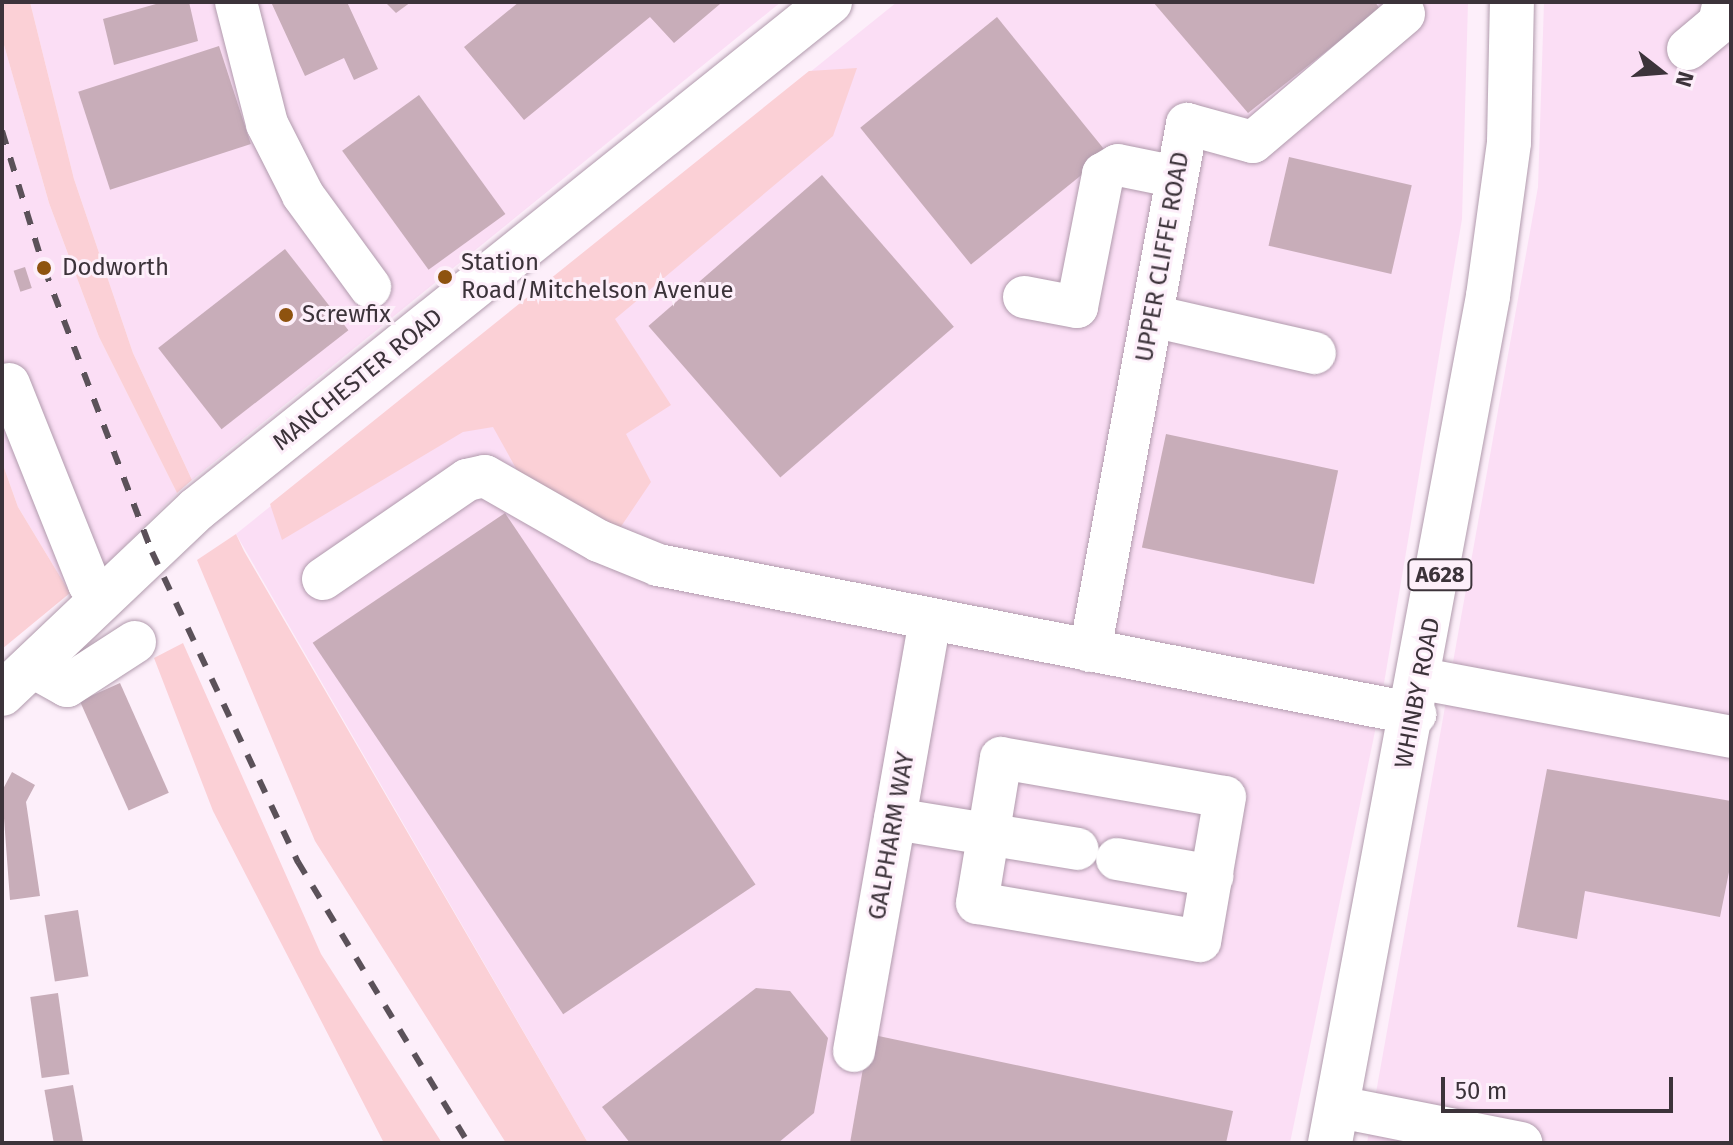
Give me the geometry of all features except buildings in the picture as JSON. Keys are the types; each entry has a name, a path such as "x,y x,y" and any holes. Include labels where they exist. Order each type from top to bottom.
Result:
{"main road":[{"name":"MANCHESTER ROAD","path":"16,680 152,552 830,2"},
{"name":"WHINBY ROAD","path":"1335,1125 1418,697 1488,296 1509,142 1512,2"}],"street":[{"path":"236,2 267,124 303,195 370,287"},
{"path":"1688,49 1719,23 1724,2"},
{"name":"UPPER CLIFFE ROAD","path":"1090,651 1187,124 1253,142 1404,14"},
{"path":"1024,297 1077,307 1103,174 1118,165 1177,177"},
{"path":"1152,316 1315,353"},
{"path":"9,384 89,584 102,597"},
{"path":"323,579 467,480 485,476 626,553 804,596 1090,651 1731,737"},
{"name":"GALPHARM WAY","path":"854,1051 930,620"},
{"path":"16,680 67,686 135,642"},
{"path":"1001,758 1225,797 1200,941 977,903 988,834 1001,758"},
{"path":"895,819 1212,876"},
{"path":"1335,1125 1521,1143"}],"shaded area":[{"path":"2,2 30,2 74,179 133,353 192,480 177,493 99,337 49,203 2,38"},
{"path":"30,2 781,2 192,480 133,353 74,179"},
{"path":"897,2 1468,2 1462,219 1380,707 1290,1143 588,1143 236,534"},
{"path":"1544,2 1731,2 1731,1143 1367,1143 1538,187"},
{"path":"2,38 49,203 99,337 177,493 73,598 18,507 2,462"},
{"path":"857,68 833,136 615,319 671,405 626,434 651,482 616,534 537,506 493,427 463,432 282,540 270,504 809,71"},
{"path":"2,462 18,507 70,593 2,649"},
{"path":"236,534 588,1143 506,1143 315,841 197,560"},
{"path":"183,643 321,954 442,1143 384,1143 213,811 154,658"}],"railway":[{"path":"2,131 44,268 152,552 298,862 468,1143"}],"place":[{"name":"Dodworth","path":"44,268"},
{"name":"Station Road/Mitchelson Avenue","path":"445,277"},
{"name":"Screwfix","path":"286,315"}]}
